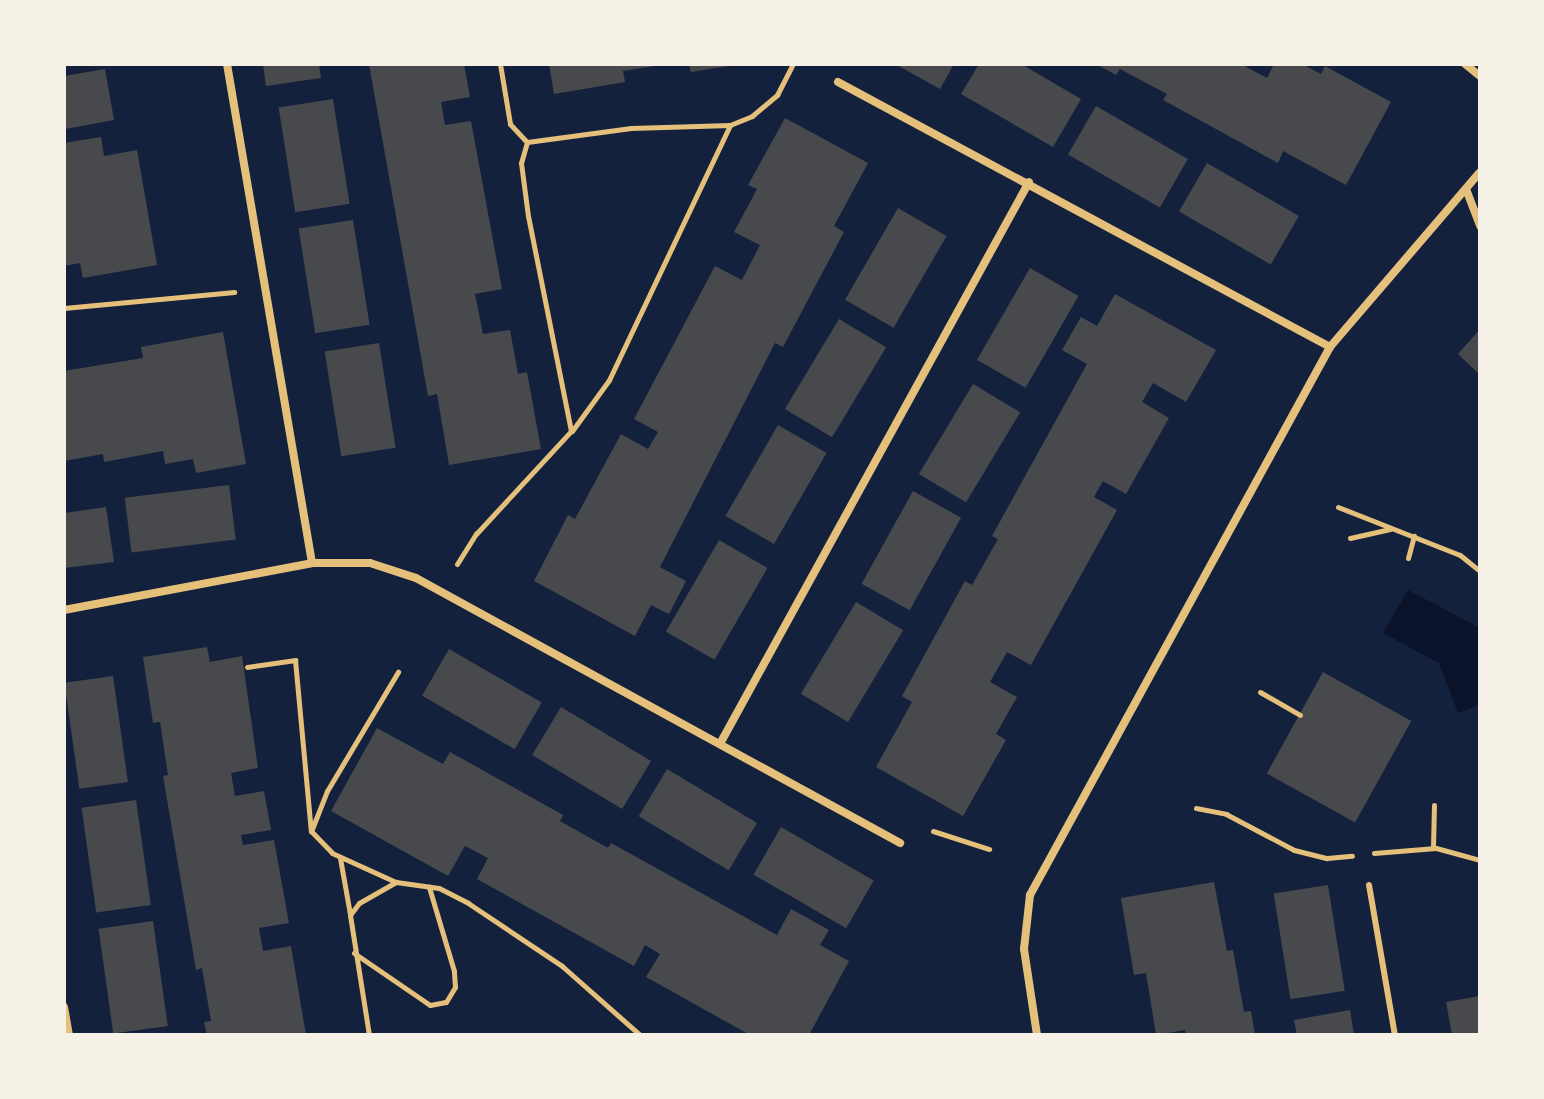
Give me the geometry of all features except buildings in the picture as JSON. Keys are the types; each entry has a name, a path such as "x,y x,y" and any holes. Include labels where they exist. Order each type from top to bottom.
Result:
{"street":[{"path":"227,64 312,563"},
{"path":"1465,64 1480,76"},
{"path":"838,82 1029,182 1330,347"},
{"path":"1037,1035 1024,949 1030,895 1330,347 1480,172"},
{"path":"721,742 1029,182"},
{"path":"1466,189 1480,226"},
{"path":"64,610 312,563 370,563 444,594 721,742 900,843"},
{"path":"64,1007 69,1035"}],"lane":[{"path":"1369,885 1395,1035"}],"path":[{"path":"500,64 510,124 527,142"},
{"path":"527,142 631,128 730,125 752,116 777,95 793,64"},
{"path":"444,594 476,534 571,431 609,380 730,125"},
{"path":"527,142 521,163 528,216 571,431"},
{"path":"64,308 178,300 265,286"},
{"path":"1338,507 1460,555 1480,571"},
{"path":"1350,538 1390,529"},
{"path":"1408,558 1414,536"},
{"path":"247,667 295,660 311,831 340,858 396,882 429,887 468,903 562,966 640,1035"},
{"path":"311,831 327,791 398,672"},
{"path":"1260,692 1300,715"},
{"path":"1433,848 1434,805"},
{"path":"1196,808 1226,814 1294,850 1327,858 1433,848 1480,860"},
{"path":"900,843 930,830 989,849"},
{"path":"340,858 369,1035"},
{"path":"350,915 359,903 396,882"},
{"path":"354,953 430,1005 446,1002 455,987 454,971 429,887"}],"water":[{"path":"1408,590 1480,628 1480,705 1458,713 1439,663 1383,633"}]}
